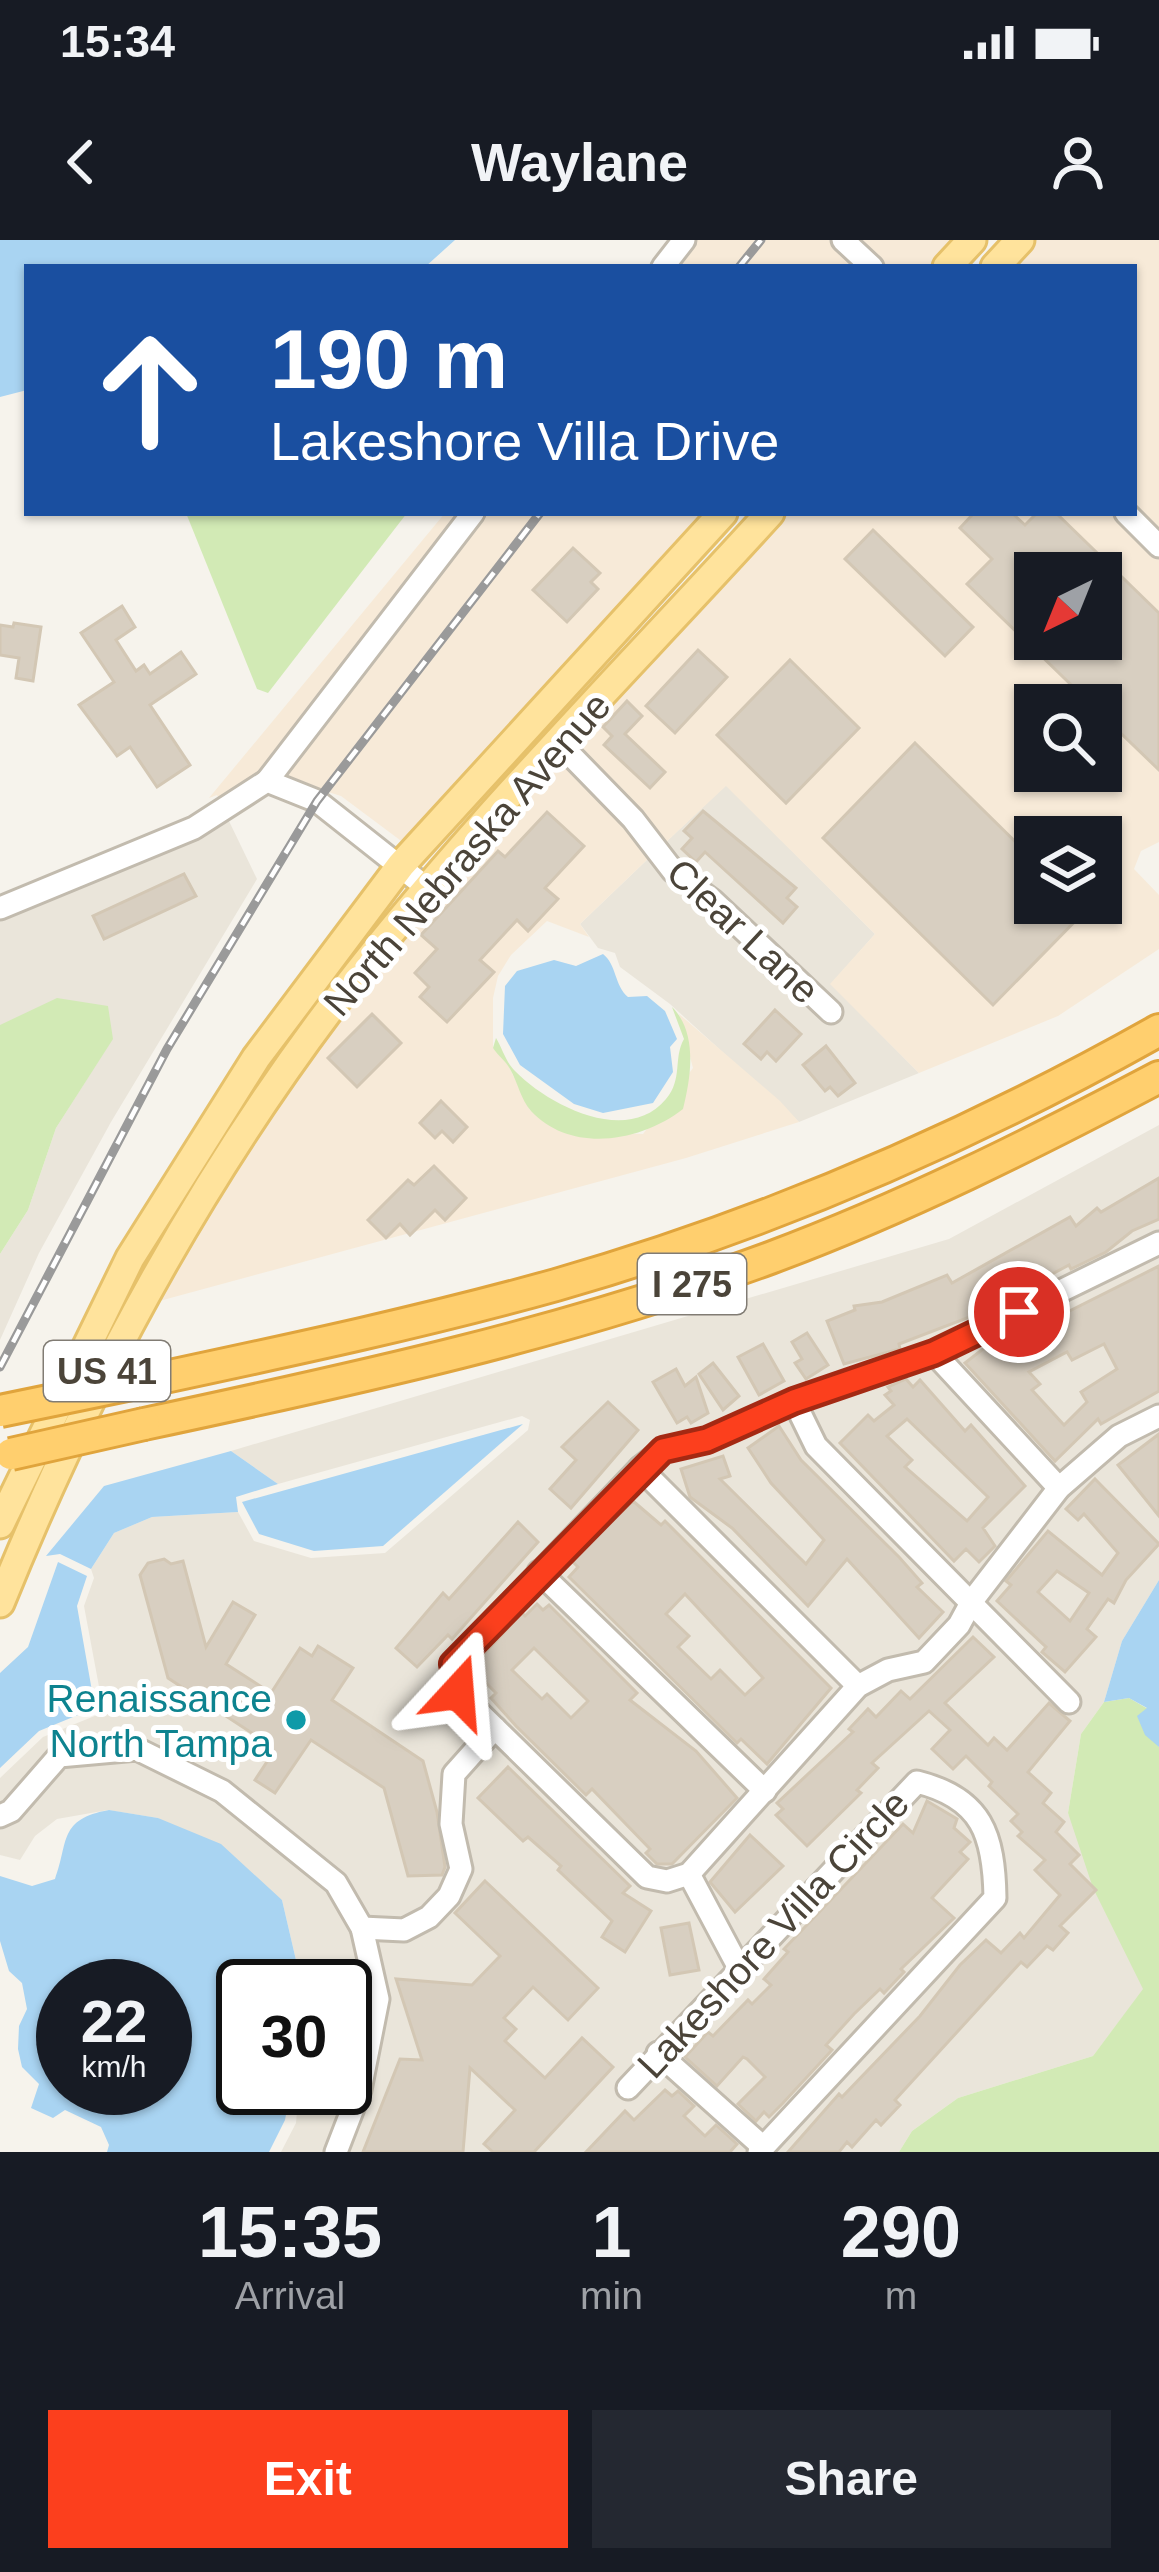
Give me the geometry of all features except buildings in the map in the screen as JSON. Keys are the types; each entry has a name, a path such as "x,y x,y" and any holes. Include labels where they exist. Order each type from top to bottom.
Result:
{"highway":[{"name":"I 275","path":"0,1412 505,1299 695,1240 941,1143 1159,1030"},
{"name":"I 275","path":"0,1457 475,1349 695,1283 922,1195 1159,1077"}],"main road":[{"path":"950,264 972,240"},
{"path":"998,264 1020,240"},
{"name":"North Nebraska Avenue","path":"0,1524 77,1360 167,1195 256,1058 401,865 720,516"},
{"path":"695,595 705,559 742,516"},
{"name":"North Nebraska Avenue","path":"0,1603 98,1389 185,1226 329,1011 427,888 767,516"},
{"path":"559,743 565,713 644,624 649,610 644,600"}],"street":[{"path":"665,264 684,240"},
{"path":"843,240 869,264"},
{"path":"0,908 194,828 250,796 267,781 471,516"},
{"path":"1129,516 1159,546"},
{"name":"Clear Lane","path":"559,743 633,819 673,871 831,1012"},
{"path":"267,781 317,801 427,888"},
{"path":"1159,1243 934,1353 794,1401 707,1440 663,1450 640,1468 453,1664 458,1692 647,1877 667,1881 688,1874 858,1686 888,1670 924,1662 959,1625 972,1601 1059,1488 1119,1436 1159,1416"},
{"path":"934,1353 1059,1488"},
{"path":"794,1401 816,1446 1069,1702"},
{"path":"640,1468 858,1686"},
{"path":"538,1572 765,1791"},
{"path":"362,1928 404,1930 429,1917 449,1896 461,1869 452,1824 454,1774 495,1728"},
{"path":"0,1816 11,1811 62,1756 137,1749 222,1791 336,1883 362,1928 378,1999 360,2090 336,2152"},
{"name":"Lakeshore Villa Circle","path":"628,2088 917,1781 947,1789 977,1814 994,1858 995,1898 761,2150"},
{"path":"688,1874 739,1968"},
{"path":"658,2054 761,2150"}],"shaded area":[{"path":"694,240 829,240 855,264 676,264"},
{"path":"857,240 961,240 939,264 883,264"},
{"path":"1031,240 1159,240 1159,533 1137,511 1137,264 1010,264"},
{"path":"443,516 461,516 260,776 221,803 217,795 209,798"},
{"path":"482,516 708,516 408,846 341,796 281,777"},
{"path":"779,516 1115,516 1159,559 1159,842 1141,851 1134,869 1159,895 1159,949 1058,1016 919,1073 830,984 875,934 726,786 664,844 571,742"},
{"path":"559,756 650,857 580,924 589,937 547,921 511,955 498,976 493,1048 508,1065 530,1110 561,1131 643,1134 693,1068 679,1014 799,1122 686,1158 152,1303 241,1153 389,948"},
{"path":"726,785 875,934 831,984 919,1073 799,1122 670,1004 620,967 615,953 598,948 580,924 650,857 831,1024 843,1010 719,894 679,864 664,844"},
{"path":"228,819 257,879 111,1122 39,1253 0,1340 0,1254 28,1210 56,1128 113,1038 0,1025 0,917"},
{"path":"1159,1125 1159,1580 1122,1641 1104,1702 1081,1734 1068,1813 1144,1989 1093,2056 958,2098 912,2131 899,2152 281,2152 297,2115 372,2115 372,1959 296,1959 282,1900 158,1818 108,1810 57,1819 35,1836 20,1860 0,1855 0,1778 43,1737 97,1715 103,1708 84,1606 94,1578 91,1569 114,1533 152,1517 238,1512 254,1541 311,1558 385,1553 528,1430 530,1420 522,1416 278,1484 231,1451 949,1239"}],"green space":[{"path":"187,516 405,516 268,693 257,689"},
{"path":"57,998 108,1006 113,1039 56,1128 28,1210 0,1254 0,1025"},
{"path":"672,1007 689,1042 683,1109 627,1135 586,1138 547,1125 528,1107 508,1066 493,1048 496,1038 515,1071 567,1107 610,1120 631,1119 650,1113 674,1084 684,1039"},
{"path":"1129,1698 1148,1709 1138,1716 1159,1747 1159,2152 899,2152 912,2131 958,2098 1093,2056 1143,1989 1093,1888 1068,1813 1081,1734 1104,1702"}],"water":[{"path":"0,240 455,240 428,264 24,264 24,391 0,397"},
{"path":"603,954 623,992 628,997 647,996 665,1011 677,1039 670,1047 673,1072 653,1103 603,1113 574,1104 520,1065 503,1034 505,986 517,971 554,960 576,966"},
{"path":"523,1424 383,1546 314,1551 259,1534 242,1502"},
{"path":"231,1451 278,1484 236,1497 238,1512 152,1517 114,1533 91,1569 60,1554 46,1556 104,1486"},
{"path":"58,1562 87,1576 77,1606 95,1708 39,1731 0,1768 0,1673 28,1647"},
{"path":"1159,1580 1159,1747 1145,1735 1137,1716 1147,1708 1129,1698 1104,1702 1122,1641"},
{"path":"109,1810 158,1818 221,1844 282,1900 296,1959 216,1959 216,2115 286,2115 269,2152 107,2152 101,2127 76,2115 192,2115 192,1959 36,1959 36,2081 22,2067 19,2026 27,2009 22,1983 9,1971 0,1941 0,1876 32,1886 55,1879 68,1834 81,1819"}],"railway":[{"path":"741,264 761,240"},
{"path":"0,1367 167,1049 317,801 538,516"}],"place":[{"name":"Renaissance North Tampa","path":"296,1720"}],"route":[{"path":"458,1692 453,1664 640,1468 663,1450 707,1440 794,1401 934,1353 1019,1312"}]}
